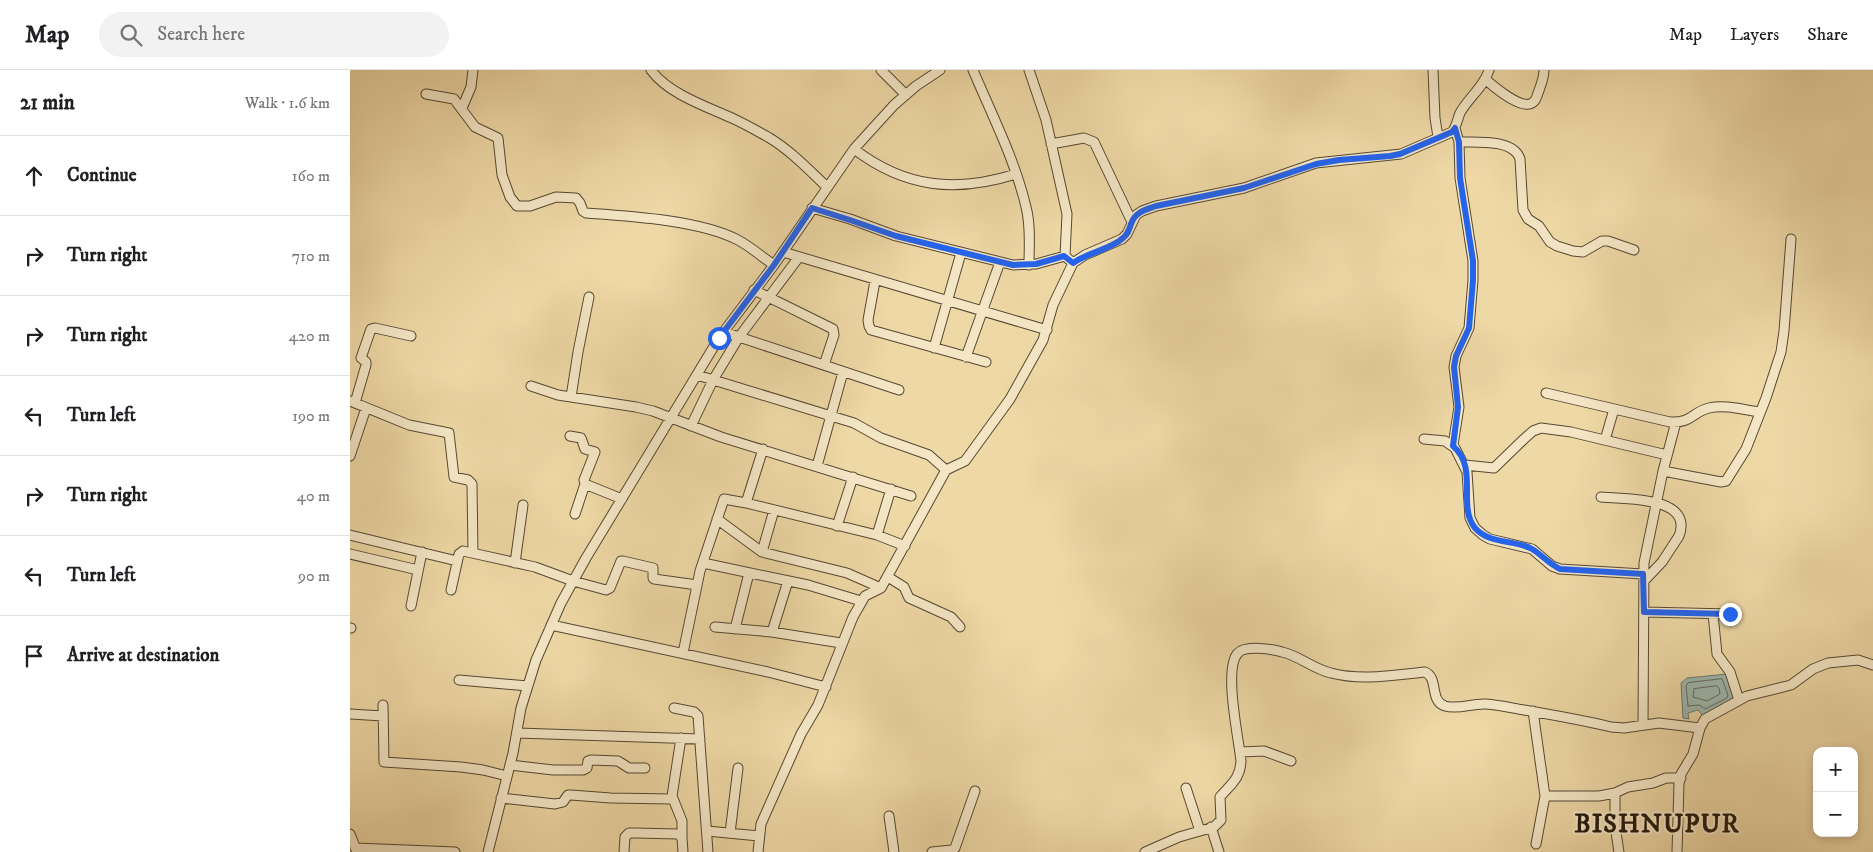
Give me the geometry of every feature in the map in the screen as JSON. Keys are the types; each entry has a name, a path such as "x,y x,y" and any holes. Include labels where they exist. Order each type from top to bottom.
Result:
{"street":[{"path":"462,108 471,87 473,70"},
{"path":"651,70 662,81 683,95 736,120 778,143 827,187"},
{"path":"882,70 906,95"},
{"path":"488,852 536,660 551,624 573,582 724,332 774,265 854,149 866,134 906,95 940,70"},
{"path":"973,70 1016,174 1027,208 1029,265"},
{"path":"1029,70 1046,120 1067,214 1064,256"},
{"path":"1433,70 1435,118 1438,137"},
{"path":"758,852 761,824 800,734 818,705 842,643 861,601 868,593 882,588 946,470 965,461 1000,415 1025,374 1046,330 1053,305 1073,263 1122,239 1127,234 1132,222 1142,211 1156,206 1244,188 1316,164 1400,154 1452,132 1461,111 1487,74 1496,89 1524,104 1528,104 1535,100 1544,78 1544,70"},
{"path":"426,94 454,99 475,127 498,138 502,175 510,197 517,206 530,206 556,197 576,198 583,212 586,213 651,219 693,226 723,234 738,240 774,265"},
{"path":"1453,446 1458,407 1454,367 1456,356 1469,328 1473,280 1473,261 1460,178 1459,142 1455,128"},
{"path":"1051,144 1084,138 1094,142 1132,222"},
{"path":"1459,142 1496,144 1515,150 1519,154 1522,210 1524,215 1539,226 1550,242 1573,251 1583,252 1602,241 1608,240 1634,250"},
{"path":"854,149 880,168 937,185 987,182 1016,174"},
{"path":"812,208 896,236 1013,265 1029,265 1064,256"},
{"path":"1663,471 1721,482 1726,481 1746,449 1782,345 1790,239"},
{"path":"783,252 1046,330"},
{"path":"934,348 961,253"},
{"path":"1064,256 1073,263"},
{"path":"691,426 713,380 738,337 799,257"},
{"path":"966,357 1000,262"},
{"path":"875,280 868,320 868,326 871,330 986,362"},
{"path":"754,290 833,329 834,335 824,365"},
{"path":"571,398 589,297"},
{"path":"411,336 375,328 371,329 361,358 366,362 366,366 353,402 416,427 449,433 454,477 468,480 472,484 473,553"},
{"path":"724,332 899,390"},
{"path":"817,466 843,372"},
{"path":"697,375 854,423 881,438 929,455 946,470"},
{"path":"531,386 571,398 636,407 671,417 721,437 911,496"},
{"path":"1546,394 1676,422 1690,419 1701,411 1715,407 1760,412"},
{"path":"350,456 354,432 366,408"},
{"path":"1605,440 1614,409"},
{"path":"1643,725 1644,563 1663,471 1676,422"},
{"path":"1464,465 1494,468 1533,431 1542,428 1561,430 1667,454"},
{"path":"570,436 581,438 585,449 595,452 584,480 586,484 575,514"},
{"path":"1424,439 1445,441 1453,446 1464,465 1468,483 1470,518 1475,528 1483,535 1490,539 1532,549 1552,566 1560,569 1643,578 1662,562 1681,532 1680,518 1670,508 1657,502 1602,497"},
{"path":"746,503 763,450"},
{"path":"837,526 853,477"},
{"path":"586,484 622,499"},
{"path":"877,536 891,489"},
{"path":"683,654 703,563 724,499 877,536 905,546"},
{"path":"515,563 524,505"},
{"path":"762,552 774,510"},
{"path":"717,519 762,552 847,573 882,588"},
{"path":"350,534 457,561"},
{"path":"451,590 460,551 542,569 573,582 608,589 621,561 653,568 654,579 698,585"},
{"path":"411,606 422,552"},
{"path":"350,554 418,570"},
{"path":"703,563 788,581 861,601"},
{"path":"735,629 749,573"},
{"path":"888,577 904,587 910,598 951,617 960,628"},
{"path":"772,632 788,581"},
{"path":"1644,612 1730,614"},
{"path":"1713,614 1717,654 1730,672 1739,700"},
{"path":"551,624 826,687"},
{"path":"715,627 772,632 842,643"},
{"path":"1145,852 1179,837 1211,828 1218,825 1221,820 1220,797 1238,778 1240,771 1240,752 1231,675 1237,653 1249,648 1283,652 1339,675 1376,676 1425,672 1432,678 1436,698 1439,703 1454,708 1486,704 1624,728 1659,723 1700,728"},
{"path":"1677,852 1681,774 1693,754 1700,728 1705,719 1753,694 1791,685 1813,669 1828,663 1858,660 1873,665"},
{"path":"459,680 528,686"},
{"path":"382,706 383,760 386,763 483,770 507,776"},
{"path":"674,708 696,713 708,831 708,852"},
{"path":"1533,711 1545,796 1536,844"},
{"path":"350,714 383,716"},
{"path":"517,733 700,739"},
{"path":"681,738 673,782 672,800 682,821 683,852"},
{"path":"1240,752 1264,751 1291,760"},
{"path":"510,765 553,770 583,770 587,768 588,760 591,760 618,761 629,768 645,768"},
{"path":"730,833 738,768"},
{"path":"1545,796 1599,796 1666,778 1681,778"},
{"path":"1186,788 1200,831"},
{"path":"932,852 955,848 975,791"},
{"path":"1615,793 1615,826 1619,852"},
{"path":"501,798 555,804 560,803 568,795 672,800"},
{"path":"889,816 894,852"},
{"path":"1211,828 1219,852"},
{"path":"708,831 759,836"},
{"path":"624,852 625,837 632,833 675,834 682,838"},
{"path":"350,834 356,850 455,852"}],"water":[{"path":"1727,674 1734,699 1703,716 1698,710 1688,713 1689,719 1683,718 1681,683 1687,678"}],"district":[{"name":"BISHNUPUR","path":"1657,824"}],"route":[{"path":"719,338 774,265 812,208 896,236 1013,265 1036,264 1064,256 1073,263 1122,239 1130,230 1136,215 1156,206 1244,188 1316,164 1400,154 1429,140 1452,132 1455,128 1460,148 1460,178 1469,246 1473,261 1473,280 1469,328 1456,356 1454,367 1458,407 1453,446 1462,458 1467,472 1468,505 1470,518 1475,528 1490,539 1532,549 1552,566 1560,569 1643,574 1644,612 1730,614"}]}
